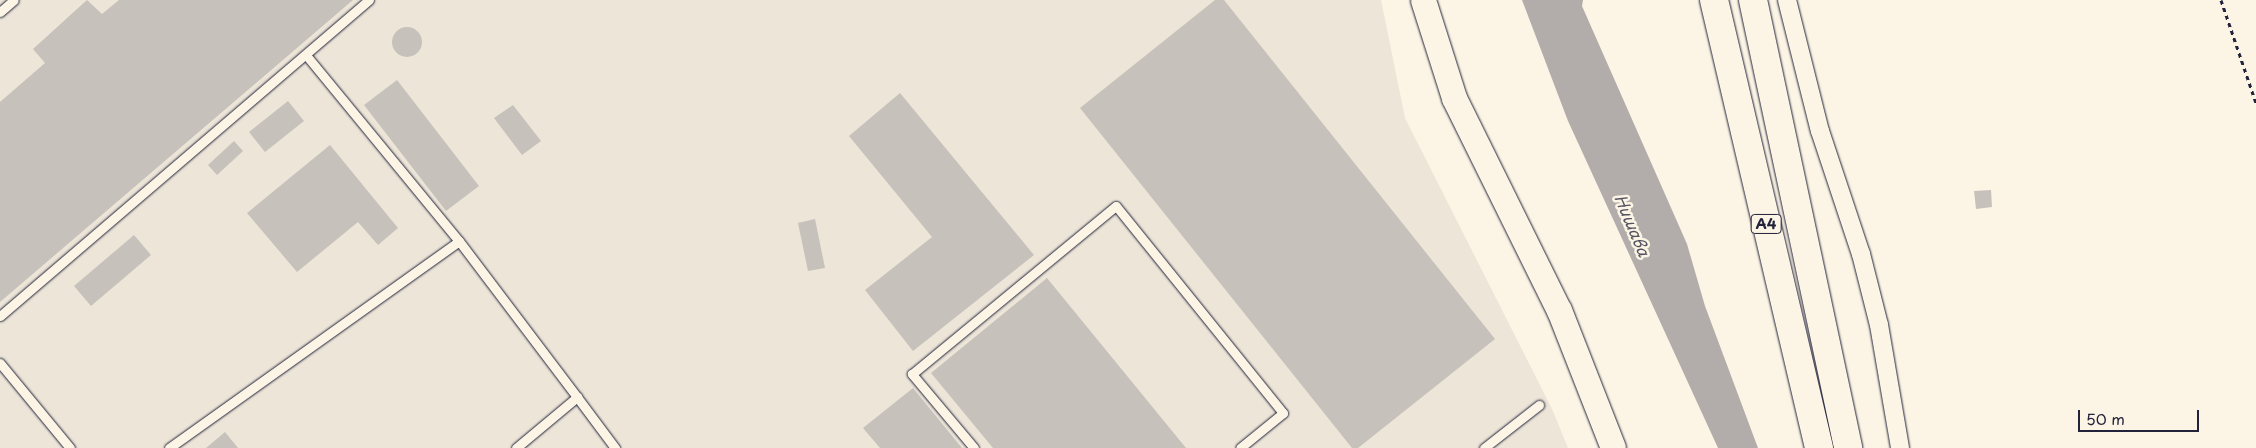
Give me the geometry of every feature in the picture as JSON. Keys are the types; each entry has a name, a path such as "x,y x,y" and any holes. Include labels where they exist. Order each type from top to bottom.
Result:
{"highway":[{"name":"A4","path":"1714,0 1819,448"},
{"name":"A4","path":"1753,0 1848,448"}],"main road":[{"path":"1423,0 1454,98 1559,310 1613,448"}],"street":[{"path":"1787,0 1820,131 1863,263 1879,325 1900,448"}],"lane":[{"path":"0,12 14,0"},
{"path":"0,316 369,0"},
{"path":"306,55 459,241 615,448"},
{"path":"974,448 912,374 1116,206 1283,413 1240,448"},
{"path":"169,448 459,241"},
{"path":"0,363 70,448"},
{"path":"516,448 576,398"},
{"path":"1484,448 1539,405"}],"path":[{"path":"2221,0 2256,103"}],"shaded area":[{"path":"0,0 1381,0 1405,118 1553,411 1568,448 0,448"}],"water":[{"name":"Нишава","path":"1522,0 1583,0 1582,6 1687,244 1705,306 1758,448 1718,448 1568,121"}],"building":[{"path":"87,0 102,14 119,0 353,0 0,302 0,102 45,63 33,49"},
{"path":"1215,0 1224,0 1495,339 1358,448 1352,448 1080,108"},
{"path":"407,27 418,31 422,42 418,53 407,57 396,53 392,42 396,31"},
{"path":"397,80 479,186 446,211 364,105"},
{"path":"900,93 1034,255 913,351 865,290 932,237 849,136"},
{"path":"288,101 304,121 265,152 249,132"},
{"path":"513,105 541,141 522,155 494,118"},
{"path":"234,141 243,151 217,175 208,165"},
{"path":"330,145 398,228 378,245 358,222 297,272 247,213"},
{"path":"1991,190 1992,207 1976,209 1974,191"},
{"path":"815,219 825,268 808,271 798,223"},
{"path":"134,235 151,255 91,306 74,286"},
{"path":"1047,278 1186,448 993,448 931,373"},
{"path":"913,388 962,448 880,448 863,428"},
{"path":"225,432 238,448 206,448"}]}
